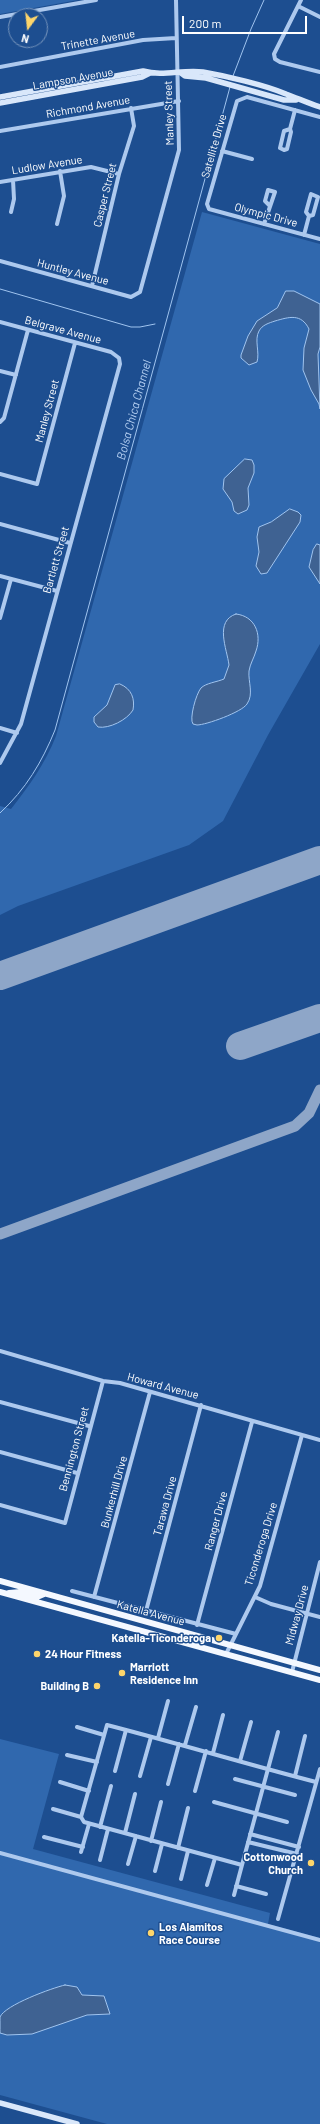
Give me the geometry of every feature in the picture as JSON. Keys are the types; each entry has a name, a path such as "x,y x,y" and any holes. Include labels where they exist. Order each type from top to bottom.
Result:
{"main road":[{"name":"Lampson Avenue","path":"0,97 143,70 150,73"},
{"name":"Lampson Avenue","path":"0,103 142,77 150,73 179,72 184,70 195,71 227,81 286,94 297,100 320,106"},
{"name":"Katella Avenue","path":"0,1581 320,1670"},
{"path":"3,1593 21,1592 37,1597 44,1594"},
{"name":"Katella Avenue","path":"3,1593 320,1680"},
{"path":"0,2103 67,2123 77,2124"}],"street":[{"path":"0,17 96,0"},
{"name":"Manley Street","path":"140,292 179,150 179,72 176,38 176,0"},
{"path":"301,0 275,51 275,59 280,62 320,72"},
{"path":"298,6 320,17"},
{"name":"Trinette Avenue","path":"0,67 143,40 176,38"},
{"name":"Satellite Drive","path":"207,208 237,101 247,97 295,110"},
{"name":"Richmond Avenue","path":"0,131 179,101"},
{"path":"290,129 284,132 280,148 284,150 287,149 295,110 319,117 320,106"},
{"name":"Casper Street","path":"92,286 119,174 134,126 131,108"},
{"path":"222,151 252,159"},
{"name":"Ludlow Avenue","path":"0,182 91,167 119,174"},
{"path":"57,224 64,196 60,171"},
{"path":"11,212 14,199 13,180"},
{"path":"304,235 309,216 313,215 318,196 311,194 306,212 309,216"},
{"path":"264,224 269,205"},
{"name":"Olympic Drive","path":"207,208 320,239"},
{"name":"Huntley Avenue","path":"0,261 130,297 140,292"},
{"name":"Belgrave Avenue","path":"0,322 111,352 119,358"},
{"path":"0,422 4,418 28,330"},
{"name":"Manley Street","path":"0,474 37,484 75,342"},
{"name":"Bartlett Street","path":"0,763 18,733 56,591 120,364 119,358"},
{"path":"0,371 16,375"},
{"path":"0,524 70,543"},
{"path":"0,576 56,591"},
{"path":"0,618 11,579"},
{"path":"0,728 18,733"},
{"name":"Howard Avenue","path":"0,1351 102,1381 120,1383 201,1405 252,1422 320,1440"},
{"name":"Bennington Street","path":"0,1505 64,1522 102,1381"},
{"name":"Bunkerhill Drive","path":"94,1597 150,1392"},
{"path":"0,1402 89,1426"},
{"name":"Tarawa Drive","path":"146,1611 201,1405"},
{"name":"Ranger Drive","path":"197,1625 252,1422"},
{"name":"Ticonderoga Drive","path":"226,1654 255,1597 262,1578 302,1435"},
{"path":"0,1452 77,1473"},
{"name":"Midway Drive","path":"292,1672 320,1562"},
{"path":"72,1591 236,1634"},
{"path":"255,1597 271,1604 320,1617"},
{"path":"158,1738 168,1701"},
{"path":"185,1745 196,1707"},
{"path":"213,1753 223,1715"},
{"path":"240,1761 251,1722"},
{"path":"81,1817 107,1725 185,1745 316,1782"},
{"path":"76,1727 104,1735"},
{"path":"115,1771 126,1730"},
{"path":"234,1895 278,1732"},
{"path":"295,1776 305,1736"},
{"path":"140,1776 151,1737"},
{"path":"168,1784 179,1744"},
{"path":"195,1791 206,1751"},
{"path":"67,1755 97,1762"},
{"path":"278,1919 320,1769"},
{"path":"235,1779 295,1796"},
{"path":"60,1782 89,1791"},
{"path":"100,1827 111,1786"},
{"path":"125,1834 135,1794"},
{"path":"151,1841 161,1802"},
{"path":"214,1802 287,1822"},
{"path":"178,1848 188,1808"},
{"path":"53,1809 81,1817 84,1822 88,1824 242,1865"},
{"path":"81,1852 88,1824"},
{"path":"100,1860 108,1829"},
{"path":"250,1834 299,1847"},
{"path":"128,1864 136,1836"},
{"path":"44,1837 83,1846"},
{"path":"248,1842 297,1854"},
{"path":"155,1871 162,1844"},
{"path":"181,1879 188,1851"},
{"path":"0,1853 320,1940"},
{"path":"208,1885 215,1858"},
{"path":"236,1886 266,1894"}],"shaded area":[{"path":"0,0 78,0 33,8 8,8 8,13 0,14"},
{"path":"202,212 320,244 320,644 268,735 223,821 189,845 18,906 0,915 0,806 11,809 36,774 47,756 56,736"},
{"path":"286,291 294,291 320,304 320,347 318,354 320,409 303,370 304,348 309,329 302,320 298,318 285,318 268,323 260,329 258,335 257,362 249,365 241,358 248,336 257,321 277,308"},
{"path":"245,459 252,460 254,465 254,473 248,488 249,505 247,510 238,514 234,511 232,502 223,489 224,479"},
{"path":"290,509 301,515 300,522 267,573 261,574 256,566 259,552 257,537 259,527 271,522"},
{"path":"317,544 320,545 320,584 309,567 313,550"},
{"path":"236,614 243,615 252,622 258,638 258,645 249,671 249,700 244,707 224,718 208,723 197,725 193,724 192,717 194,706 201,688 224,679 229,665 224,636 225,623 229,618"},
{"path":"120,684 124,686 132,695 134,702 133,710 127,717 117,723 107,727 98,727 94,722 94,717 107,705 115,685"},
{"name":"Los Alamitos Race Course","path":"0,1739 59,1754 33,1849 270,1913 268,1924 320,1938 320,2124 107,2124 0,2095"},
{"path":"65,1985 77,1987 82,1995 104,1996 110,2014 87,2015 32,2034 7,2035 0,2033 0,2017 10,2007 19,2002"}],"waterway":[{"name":"Bolsa Chica Channel","path":"233,76 264,0"},
{"name":"Bolsa Chica Channel","path":"0,813 18,794 39,764 55,730 230,87"},
{"path":"0,289 131,327 155,324"}],"taxiway":[{"path":"0,1234 295,1126 309,1113 320,1090"}],"runway":[{"path":"0,976 320,860"},
{"path":"240,1046 320,1018"}],"place":[{"name":"Katella-Ticonderoga","path":"219,1638"},
{"name":"24 Hour Fitness","path":"37,1654"},
{"name":"Marriott Residence Inn","path":"122,1673"},
{"name":"Building B","path":"97,1686"},
{"name":"Cottonwood Church","path":"311,1863"},
{"name":"Los Alamitos Race Course","path":"151,1933"}]}
